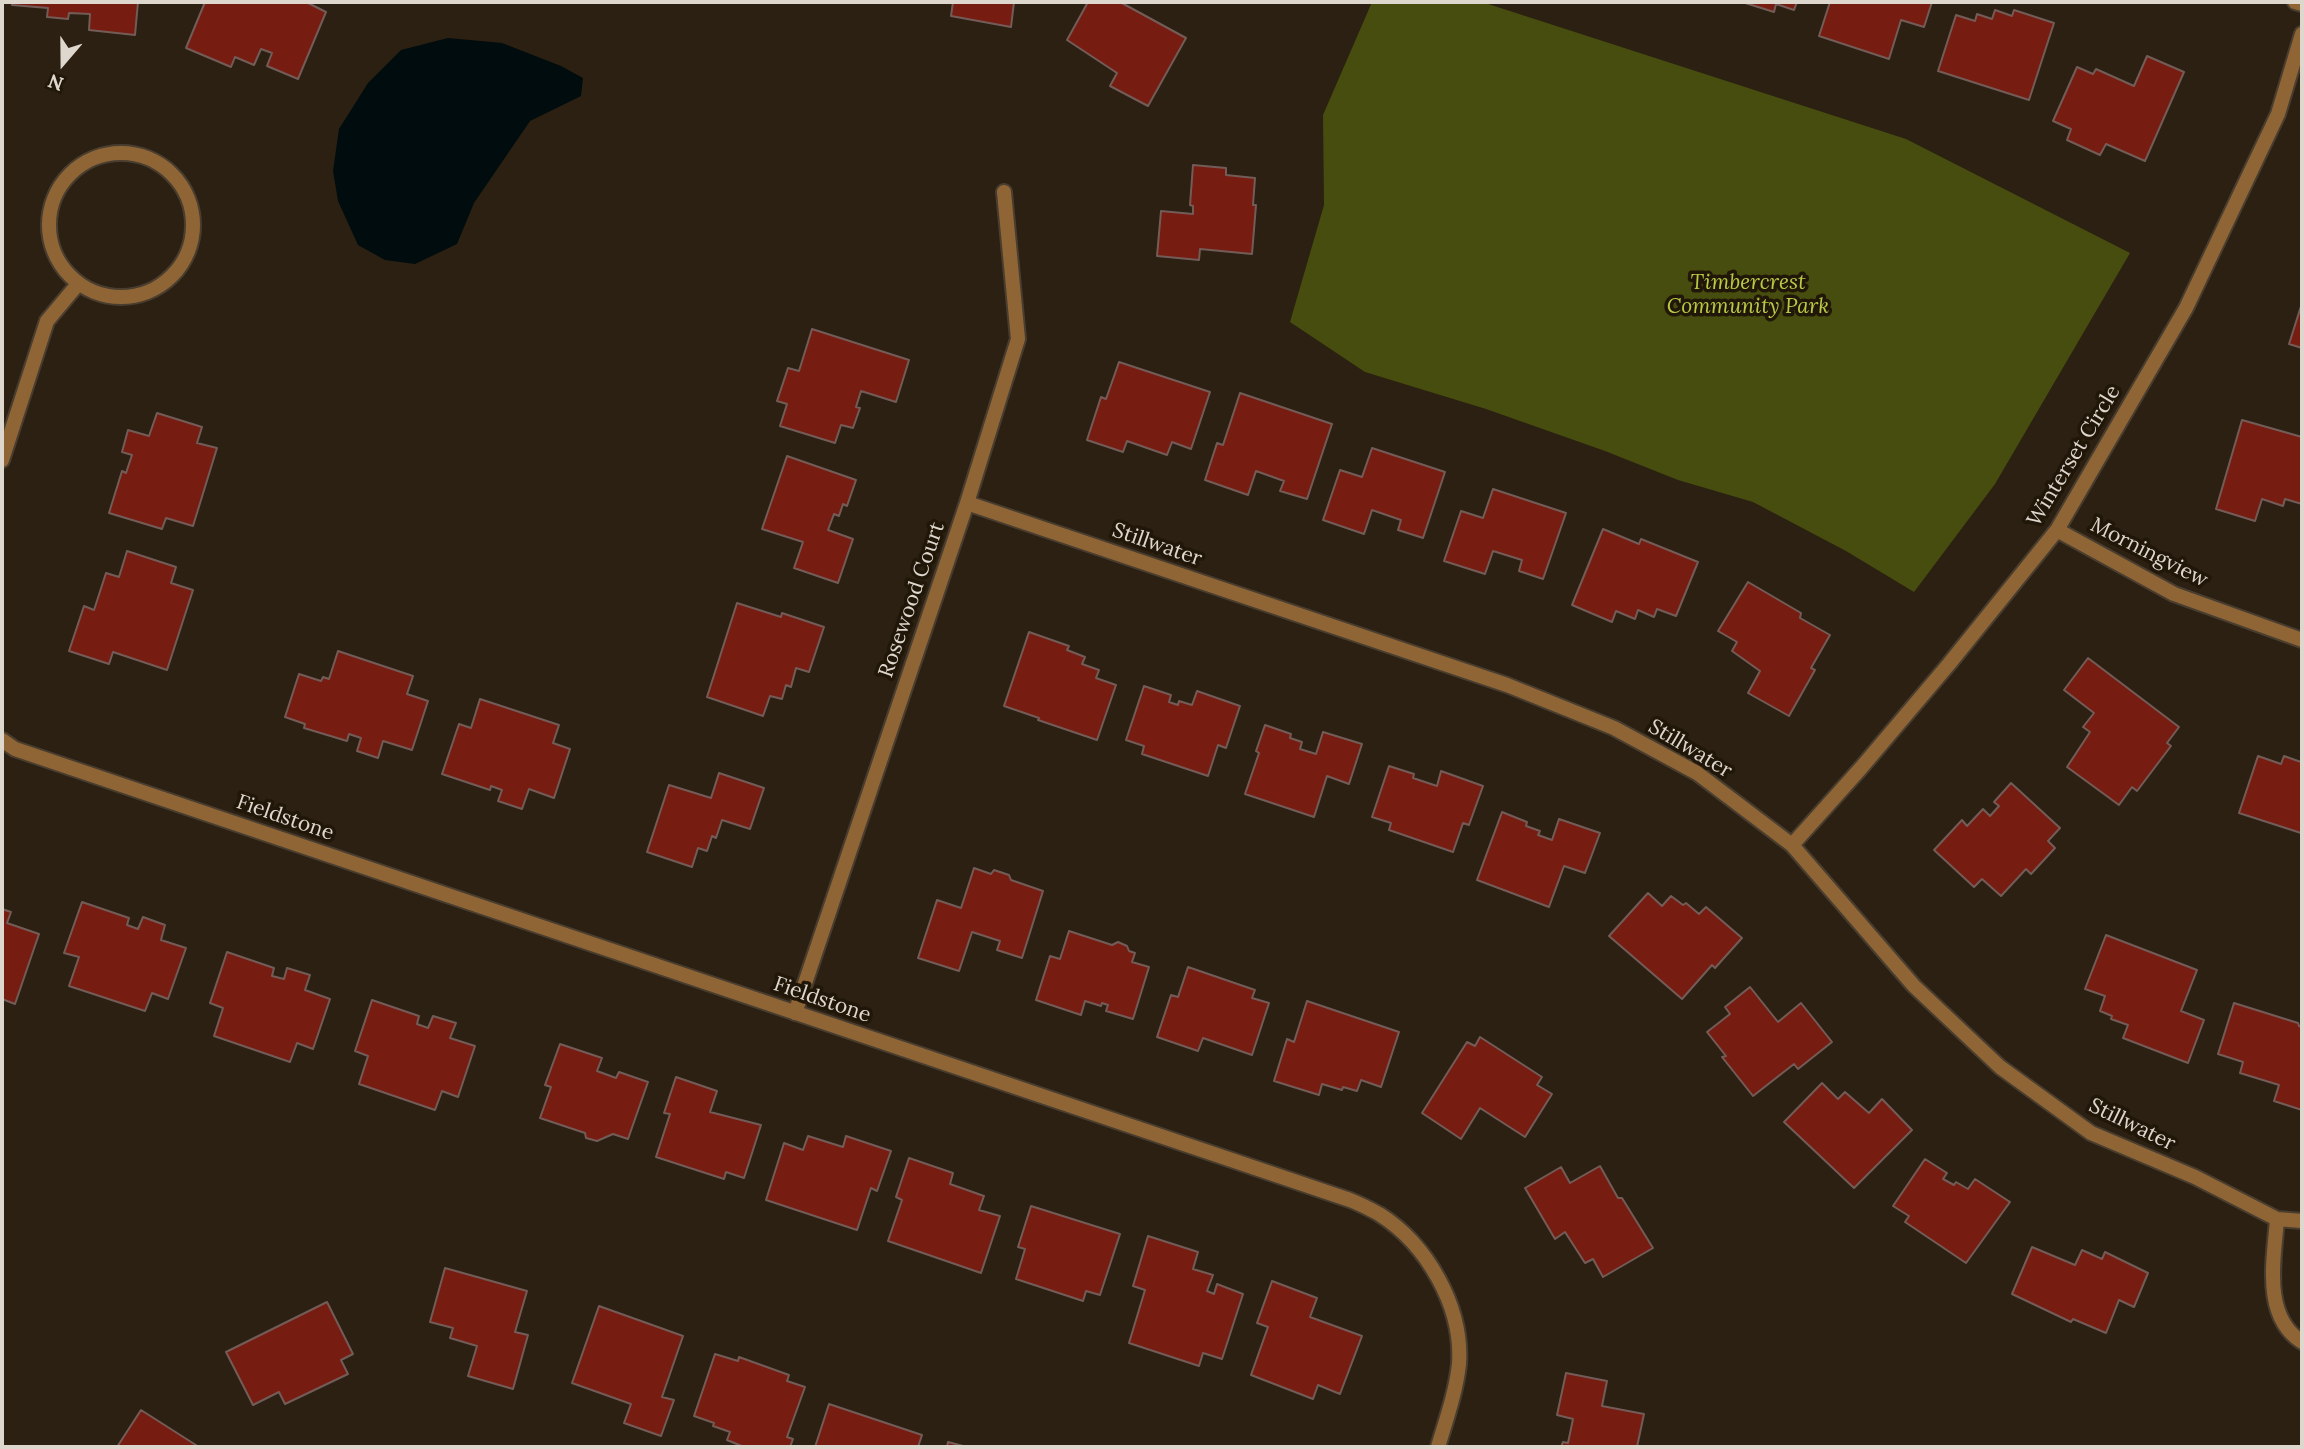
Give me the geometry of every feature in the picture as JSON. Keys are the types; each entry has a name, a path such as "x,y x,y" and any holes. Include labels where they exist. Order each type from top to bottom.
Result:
{"street":[{"path":"2295,2 2302,4"},
{"name":"Winterset Circle","path":"1792,845 1949,664 2057,530 2186,308 2278,114 2302,34"},
{"path":"124,153 148,157 167,169 183,187 192,210 194,235 186,259 172,279 150,292 126,298 100,295 78,284 61,268 51,247 48,224 52,201 63,181 80,165 102,155 124,153"},
{"name":"Rosewood Court","path":"795,1013 967,503 1018,339 1004,192"},
{"path":"2,460 47,321 78,284"},
{"name":"Stillwater","path":"967,503 1507,685 1614,728 1697,773 1792,845 1914,986 2000,1067 2091,1133 2195,1177 2277,1219 2302,1221"},
{"name":"Morningview","path":"2057,530 2174,594 2302,640"},
{"name":"Fieldstone","path":"2,740 15,749 1350,1200 1380,1215 1408,1238 1438,1277 1458,1332 1459,1363 1455,1390 1438,1447"},
{"path":"2277,1219 2274,1299 2281,1320 2294,1337 2302,1342"}],"green space":[{"name":"Timbercrest Community Park","path":"1372,2 1482,2 1906,139 2130,253 1995,484 1914,592 1846,551 1753,502 1678,480 1486,409 1365,372 1290,322 1324,205 1323,115"}],"shaded area":[{"path":"448,38 502,43 561,66 583,78 581,96 530,121 474,203 457,244 415,264 385,260 358,245 338,201 333,171 339,129 368,83 401,50"}],"building":[{"path":"13,2 138,2 135,35 89,30 90,14 69,13 68,19 47,17 48,8 12,5"},
{"path":"205,2 306,2 326,12 298,79 267,66 272,53 261,49 254,65 235,57 231,67 186,48"},
{"path":"953,2 1014,2 1011,27 951,16"},
{"path":"1088,2 1120,2 1186,38 1148,106 1110,86 1117,73 1067,40"},
{"path":"1742,2 1797,2 1794,10 1776,4 1774,12"},
{"path":"1830,2 1932,2 1924,27 1901,20 1889,59 1819,36"},
{"path":"1995,10 2012,16 2014,10 2054,23 2029,100 1938,71 1956,15 1975,21 1977,14 1992,19"},
{"path":"2147,56 2184,72 2145,161 2106,144 2100,155 2067,140 2071,129 2053,121 2077,67 2093,74 2096,69 2134,86"},
{"path":"1193,165 1226,168 1226,175 1255,178 1252,254 1200,249 1199,260 1157,256 1161,211 1193,214 1193,206 1190,205"},
{"path":"2302,303 2302,348 2289,344"},
{"path":"812,329 909,360 896,402 861,391 856,407 860,408 853,428 841,425 835,443 780,426 787,404 777,401 788,368 799,371"},
{"path":"1119,362 1210,392 1191,449 1172,442 1167,455 1127,441 1123,452 1087,440 1101,397 1106,399"},
{"path":"1240,393 1332,424 1307,499 1280,491 1284,481 1256,471 1248,495 1205,480 1217,443 1223,445"},
{"path":"157,413 202,427 197,443 217,448 193,526 166,518 162,529 109,513 122,471 126,473 132,455 122,452 128,430 149,436"},
{"path":"2242,420 2302,437 2302,504 2285,499 2283,506 2262,499 2255,521 2216,509"},
{"path":"1372,448 1445,472 1423,538 1398,530 1401,520 1372,510 1364,534 1323,520 1340,470 1362,477"},
{"path":"787,456 856,480 847,506 843,504 839,516 834,514 828,530 853,539 838,583 794,568 803,542 762,529"},
{"path":"1493,489 1566,513 1543,579 1519,571 1522,560 1493,551 1485,574 1444,561 1461,511 1483,518"},
{"path":"1603,529 1639,544 1641,539 1698,562 1676,616 1657,609 1654,617 1638,610 1635,619 1616,611 1612,622 1572,605"},
{"path":"127,551 176,567 171,583 193,590 167,670 113,652 109,664 69,651 84,606 94,610 106,573 119,577"},
{"path":"1748,582 1801,613 1800,618 1830,635 1811,668 1815,670 1789,716 1748,693 1760,671 1732,651 1737,642 1718,631"},
{"path":"737,603 781,617 782,613 824,627 809,672 796,668 791,687 786,685 782,699 770,696 763,716 707,697"},
{"path":"1029,632 1069,646 1067,650 1085,657 1082,664 1099,670 1096,678 1116,685 1097,740 1004,706"},
{"path":"338,651 413,676 407,694 428,701 412,750 383,741 378,758 357,751 361,738 349,734 347,741 304,728 305,724 285,717 299,674 321,681 323,677 329,679"},
{"path":"2088,658 2179,727 2167,743 2171,746 2137,791 2132,787 2119,805 2067,767 2090,732 2083,727 2094,713 2064,690"},
{"path":"1144,686 1171,695 1169,702 1178,705 1179,701 1192,705 1197,691 1240,706 1226,748 1218,745 1208,776 1142,754 1144,746 1126,740"},
{"path":"480,699 559,725 553,743 570,749 554,798 529,789 522,809 498,801 502,790 491,786 490,790 442,774 459,724 471,728"},
{"path":"1265,725 1291,734 1290,738 1302,742 1300,749 1316,754 1323,732 1362,744 1349,784 1327,776 1314,817 1245,794"},
{"path":"2258,756 2281,764 2284,756 2302,761 2301,833 2239,813"},
{"path":"1389,766 1414,774 1413,778 1437,786 1441,771 1483,786 1469,825 1463,823 1453,852 1389,830 1391,823 1372,817"},
{"path":"719,773 764,788 750,829 722,820 716,838 712,836 707,851 698,848 692,867 647,852 669,785 711,798"},
{"path":"2011,783 2060,828 2048,841 2055,848 2031,874 2026,869 2001,896 1982,879 1974,887 1934,850 1962,820 1967,826 1983,809 1990,816 1999,806 1994,802"},
{"path":"1502,812 1527,822 1526,826 1540,831 1538,835 1552,840 1559,819 1600,833 1585,873 1564,866 1549,907 1477,880"},
{"path":"974,868 991,874 994,870 1009,875 1011,880 1043,891 1022,958 997,950 1000,941 972,932 959,971 918,958 937,900 961,908"},
{"path":"1648,893 1662,906 1671,896 1683,905 1686,903 1699,914 1706,907 1742,938 1715,968 1712,965 1682,999 1609,936"},
{"path":"82,902 129,918 127,925 138,929 143,917 165,925 161,940 186,948 168,999 152,993 145,1011 69,986 79,957 64,953"},
{"path":"2,909 11,912 7,923 39,934 15,1004 2,999"},
{"path":"1069,931 1112,945 1118,942 1127,946 1129,951 1135,953 1132,962 1149,967 1133,1019 1106,1011 1108,1005 1102,1003 1101,1006 1085,1001 1081,1015 1036,1000 1050,956 1060,959"},
{"path":"2106,935 2197,970 2181,1011 2204,1020 2188,1063 2123,1038 2128,1025 2111,1019 2112,1016 2100,1011 2105,996 2085,989"},
{"path":"227,952 274,968 272,976 284,979 287,968 310,975 305,990 330,999 313,1049 297,1043 290,1062 214,1036 223,1008 210,1003"},
{"path":"1188,967 1255,990 1252,998 1269,1003 1252,1055 1203,1038 1198,1051 1157,1037 1171,995 1178,997"},
{"path":"1750,987 1778,1022 1801,1003 1832,1042 1798,1069 1794,1064 1753,1096 1722,1057 1726,1056 1707,1032 1730,1014 1725,1007"},
{"path":"372,1000 419,1016 417,1024 428,1028 433,1016 456,1023 450,1038 475,1046 458,1097 442,1091 435,1110 359,1084 368,1056 355,1051"},
{"path":"1307,1001 1399,1032 1381,1087 1361,1080 1357,1091 1322,1084 1319,1095 1274,1081 1287,1039 1294,1042"},
{"path":"2234,1003 2298,1023 2302,1027 2302,1110 2274,1101 2279,1085 2240,1073 2243,1062 2218,1054"},
{"path":"1480,1037 1542,1077 1537,1085 1552,1094 1525,1137 1480,1108 1461,1139 1422,1113 1467,1042 1475,1046"},
{"path":"560,1044 602,1058 597,1071 616,1078 619,1072 648,1082 628,1139 613,1134 597,1141 586,1138 585,1133 540,1118 551,1087 545,1085"},
{"path":"676,1077 717,1091 710,1112 761,1125 744,1178 726,1172 724,1179 656,1157 670,1114 664,1113"},
{"path":"1822,1083 1838,1099 1845,1092 1869,1113 1882,1099 1912,1130 1854,1188 1784,1122"},
{"path":"808,1136 843,1147 846,1136 891,1151 877,1191 871,1188 857,1230 766,1200 784,1143 803,1150"},
{"path":"909,1158 953,1173 950,1184 984,1196 979,1210 1000,1216 981,1273 888,1241 902,1200 896,1197"},
{"path":"1925,1159 1947,1173 1943,1179 1954,1185 1956,1182 1968,1189 1975,1179 2010,1202 1966,1263 1905,1222 1909,1216 1893,1206"},
{"path":"1600,1166 1618,1198 1622,1198 1653,1248 1603,1277 1593,1259 1585,1263 1565,1232 1555,1239 1525,1188 1561,1167 1570,1183"},
{"path":"1031,1206 1120,1234 1100,1295 1086,1291 1083,1301 1016,1279 1025,1249 1018,1247"},
{"path":"1148,1236 1198,1252 1193,1269 1213,1275 1207,1291 1214,1294 1217,1284 1243,1294 1222,1359 1203,1353 1199,1366 1129,1343 1145,1290 1133,1286"},
{"path":"2032,1247 2075,1265 2082,1250 2102,1259 2105,1252 2148,1273 2134,1307 2119,1300 2106,1333 2073,1319 2071,1322 2012,1294"},
{"path":"445,1268 527,1291 515,1332 528,1335 513,1389 468,1376 477,1346 450,1338 453,1328 430,1322"},
{"path":"1272,1281 1317,1298 1310,1317 1362,1336 1340,1394 1318,1385 1313,1399 1251,1375 1268,1327 1257,1323"},
{"path":"327,1302 353,1354 341,1360 348,1374 285,1404 279,1392 253,1405 226,1352"},
{"path":"599,1306 683,1336 662,1397 674,1400 661,1436 624,1423 631,1404 572,1383"},
{"path":"715,1354 738,1361 739,1357 789,1375 787,1381 805,1387 787,1437 793,1439 790,1447 744,1447 727,1440 730,1432 694,1416"},
{"path":"1566,1373 1607,1381 1602,1406 1644,1414 1637,1447 1561,1447 1563,1442 1568,1443 1573,1419 1557,1415"},
{"path":"829,1404 922,1435 918,1447 815,1447"},
{"path":"141,1410 199,1447 117,1447"},
{"path":"948,1442 967,1447 947,1447"}]}
